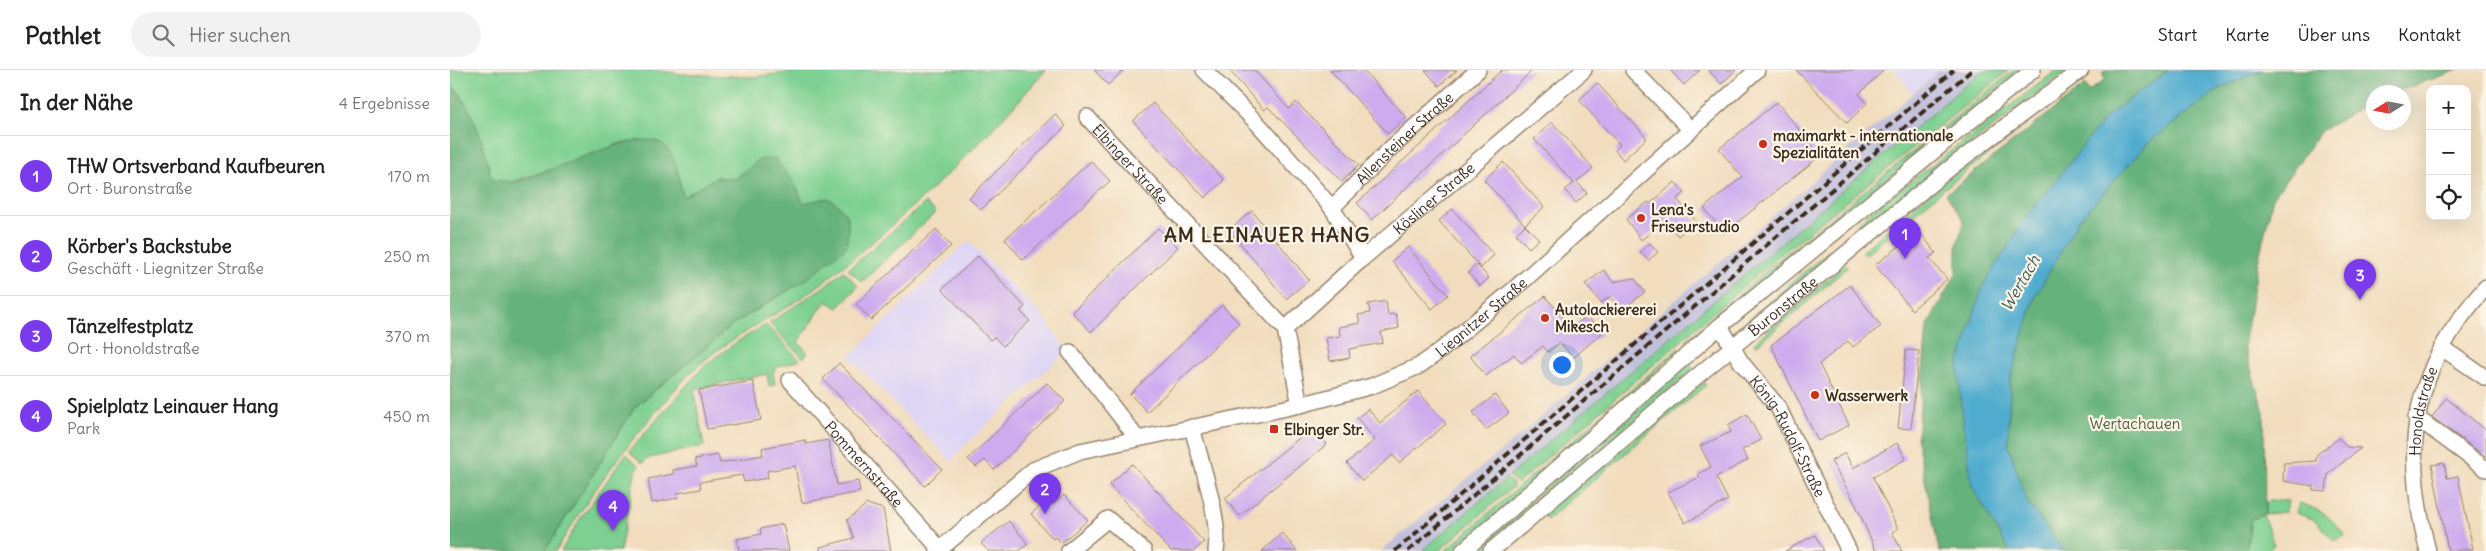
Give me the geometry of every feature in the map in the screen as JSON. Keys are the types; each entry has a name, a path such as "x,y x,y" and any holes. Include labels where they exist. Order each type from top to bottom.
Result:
{"street":[{"path":"1204,70 1260,126 1332,208 1363,258"},
{"name":"Allensteiner Straße","path":"1332,208 1390,149 1478,70"},
{"name":"Kösliner Straße","path":"1286,329 1363,258 1584,70"},
{"path":"1633,70 1690,130"},
{"name":"Liegnitzer Straße","path":"939,550 1033,470 1080,451 1300,404 1372,386 1419,366 1440,352 1512,291 1757,70"},
{"name":"Buronstraße","path":"1463,551 1720,326 2032,70"},
{"name":"Buronstraße","path":"1491,551 1731,348 1955,164 2081,70"},
{"name":"Elbinger Straße","path":"1088,116 1286,329"},
{"name":"Honoldstraße","path":"2428,551 2414,480 2413,445 2416,417 2428,374 2442,348 2458,319 2486,287"},
{"name":"König-Rudolf-Straße","path":"1720,326 1731,348 1778,407 1849,551"},
{"path":"1286,329 1300,404"},
{"path":"2442,348 2486,378"},
{"path":"1070,352 1137,438"},
{"name":"Pommernstraße","path":"790,380 939,550"},
{"path":"2416,417 2486,469"},
{"path":"1192,427 1209,496 1217,541 1216,551"},
{"path":"1069,551 1108,519 1144,551"}],"shaded area":[{"path":"1894,70 1941,70 1913,93"},
{"path":"1940,70 1983,70 1422,551 1381,551 1527,429"},
{"path":"968,241 1045,319 1067,351 960,450 952,462 849,357"}],"green space":[{"path":"450,70 652,70 682,74 753,77 812,70 1046,70 967,156 881,235 821,284 715,352 695,368 660,407 618,459 579,513 556,551 545,551 635,407 735,323 807,279 803,203 795,184 759,160 735,179 717,177 683,197 677,168 623,142 568,164 511,182 492,180 461,95 450,84"},
{"path":"1983,70 2009,70 1774,260 1517,484 1509,476"},
{"path":"2014,70 2021,70 1688,343 1686,341 1775,263"},
{"path":"2057,70 2068,70 1952,158 1857,234 1854,227 1865,216"},
{"path":"2106,70 2169,70 2106,117 2025,219 1972,486 2009,551 1939,551 1917,440 1927,326 1957,272 1957,245 1964,221 1946,194 2085,85 2089,91 2105,80 2102,73"},
{"name":"Wertachauen","path":"2263,70 2458,70 2411,87 2411,85 2366,85 2366,105 2321,131 2273,198 2258,262 2244,347 2264,412 2265,514 2251,519 2246,551 2064,551 2027,502 2008,444 2010,380 2034,299 2078,221 2149,142 2220,88"},
{"path":"2080,78 2082,81 1944,189 1865,255 1861,252 1957,170"},
{"path":"450,84 466,104 472,116 482,141 492,180 512,182 615,146 636,141 653,140 665,146 669,151 677,170 683,197 717,177 735,179 759,160 775,158 795,184 803,203 828,198 841,208 847,218 846,247 807,279 735,323 635,407 545,551 450,551"},
{"path":"925,203 936,212 862,282 848,269"},
{"path":"1829,251 1833,255 1738,334 1735,330"},
{"path":"1845,264 1848,267 1756,346 1754,343"},
{"path":"844,271 858,286 838,308 826,301 798,342 808,353 803,358 769,323"},
{"path":"766,325 800,360 777,367 773,372 775,385 769,386 767,374 694,389 704,446 649,458 642,463 629,451 704,366 738,341"},
{"path":"1679,348 1455,551 1445,551"},
{"path":"1688,362 1694,369 1483,551 1474,551"},
{"path":"1703,382 1706,385 1547,520 1543,515"},
{"path":"626,454 639,466 635,473 620,551 561,551 580,519"},
{"path":"1507,478 1514,486 1439,551 1422,551"},
{"path":"2288,501 2286,512 2265,514 2265,502"},
{"path":"2299,503 2325,515 2336,524 2345,536 2334,541 2315,520 2296,513"},
{"path":"2263,515 2274,545 2266,551 2246,551 2251,519"}],"water":[{"name":"Wertach","path":"2169,70 2263,70 2220,88 2149,142 2078,221 2034,299 2010,380 2008,444 2027,502 2064,551 2009,551 1972,486 1963,421 1958,368 1982,287 2025,219 2106,117"}],"building":[{"path":"1094,70 1124,70 1108,85"},
{"path":"1229,70 1254,70 1289,109 1296,102 1359,165 1342,182 1268,107 1264,110"},
{"path":"1330,70 1363,70 1406,117 1388,134"},
{"path":"1425,70 1457,70 1439,86"},
{"path":"1502,70 1533,70 1372,220 1357,203"},
{"path":"1670,70 1700,70 1684,85"},
{"path":"1708,70 1736,70 1721,84"},
{"path":"1796,70 1884,70 1859,94 1867,103 1847,123"},
{"path":"1597,83 1647,138 1623,160 1615,150 1620,145 1579,100"},
{"path":"1777,102 1820,156 1724,233 1704,208 1742,177 1719,149"},
{"path":"1153,103 1224,180 1205,198 1133,121"},
{"path":"1055,114 1066,126 981,210 969,198"},
{"path":"1552,122 1593,168 1577,182 1587,193 1576,203 1565,190 1574,183 1534,139"},
{"path":"1091,161 1110,181 1023,260 1005,239"},
{"path":"1503,162 1544,207 1525,225 1484,180"},
{"path":"1675,182 1685,193 1677,199 1696,221 1678,236 1666,221 1641,240 1626,219 1648,202 1650,204"},
{"path":"1452,209 1494,255 1481,268 1439,221"},
{"path":"1252,211 1309,280 1286,299 1229,230"},
{"path":"1525,225 1539,239 1529,248 1516,234"},
{"path":"1158,228 1178,247 1091,332 1072,312"},
{"path":"936,229 951,246 871,320 856,304"},
{"path":"1919,231 1936,253 1929,258 1947,279 1912,310 1875,265"},
{"path":"1650,243 1658,252 1648,261 1640,252"},
{"path":"1408,247 1448,295 1432,309 1392,261"},
{"path":"978,256 1025,307 1020,311 1030,321 1003,346 994,337 990,340 942,289"},
{"path":"1477,265 1489,278 1480,286 1468,273"},
{"path":"1604,270 1613,282 1634,278 1645,292 1621,311 1610,296 1601,303 1585,284"},
{"name":"Wasserwerk","path":"1850,285 1881,326 1853,347 1848,341 1819,364 1849,425 1818,441 1771,345"},
{"path":"1545,296 1572,328 1587,316 1602,333 1573,358 1560,342 1548,352 1543,346 1521,363 1514,354 1486,376 1470,356"},
{"path":"1386,301 1388,315 1396,314 1399,328 1381,332 1383,343 1349,349 1350,358 1330,361 1326,338 1340,336 1339,327 1360,323 1358,315 1370,313 1368,304"},
{"path":"1222,305 1239,323 1147,412 1130,394"},
{"path":"1906,350 1919,351 1911,429 1898,428"},
{"path":"839,363 942,469 925,486 823,379"},
{"path":"753,381 761,420 707,429 699,390"},
{"path":"1047,383 1065,401 994,470 985,460 976,467 968,459"},
{"path":"1418,391 1446,424 1399,463 1393,455 1362,481 1347,463 1375,440 1357,418 1368,409 1380,423"},
{"path":"1495,395 1509,413 1486,430 1473,412"},
{"path":"2446,398 2486,430 2486,457 2432,417"},
{"path":"1747,414 1761,440 1742,450 1748,460 1716,477 1728,500 1685,523 1668,492 1700,477 1698,474 1711,467 1700,446 1731,432 1728,425"},
{"path":"1313,427 1327,444 1239,516 1225,498"},
{"path":"2339,438 2347,447 2361,448 2328,474 2326,491 2313,490 2313,486 2283,481 2284,463 2316,461 2317,454"},
{"path":"805,440 806,444 828,440 837,485 858,481 860,492 802,503 795,466 767,471 768,478 744,482 742,475 700,482 701,489 677,493 678,498 652,503 648,479 673,474 673,470 697,466 695,459 718,455 720,463 763,455 762,448"},
{"path":"1897,443 1906,459 1873,477 1898,529 1892,532 1902,551 1876,551 1855,503 1831,461 1845,453 1853,468"},
{"path":"2444,463 2447,478 2458,476 2473,549 2448,551 2432,465"},
{"path":"1132,464 1204,542 1194,551 1171,551 1109,485"},
{"path":"1064,495 1088,520 1061,543 1056,537 1053,539 1031,514 1048,499 1053,504"},
{"path":"867,504 883,509 891,551 820,551 820,547 854,538 847,520"},
{"path":"1009,521 1028,544 1019,551 988,551 981,543"},
{"path":"783,524 789,551 739,551 737,539 761,534 760,529"},
{"path":"1282,533 1297,551 1262,551"},
{"path":"1815,535 1824,551 1785,551"}],"railway":[{"path":"1395,551 1954,70"},
{"path":"1408,551 1972,70"}],"place":[{"name":"maximarkt - internationale Spezialitäten","path":"1763,144"},
{"name":"Lena's Friseurstudio","path":"1641,218"},
{"name":"THW Ortsverband Kaufbeuren","path":"1905,259"},
{"name":"Tänzelfestplatz","path":"2360,300"},
{"name":"Autolackiererei Mikesch","path":"1545,318"},
{"name":"Wasserwerk","path":"1815,395"},
{"name":"Elbinger Str.","path":"1274,429"},
{"name":"Körber's Backstube","path":"1045,514"},
{"name":"Spielplatz Leinauer Hang","path":"613,531"}],"district":[{"name":"AM LEINAUER HANG","path":"1267,234"}]}
